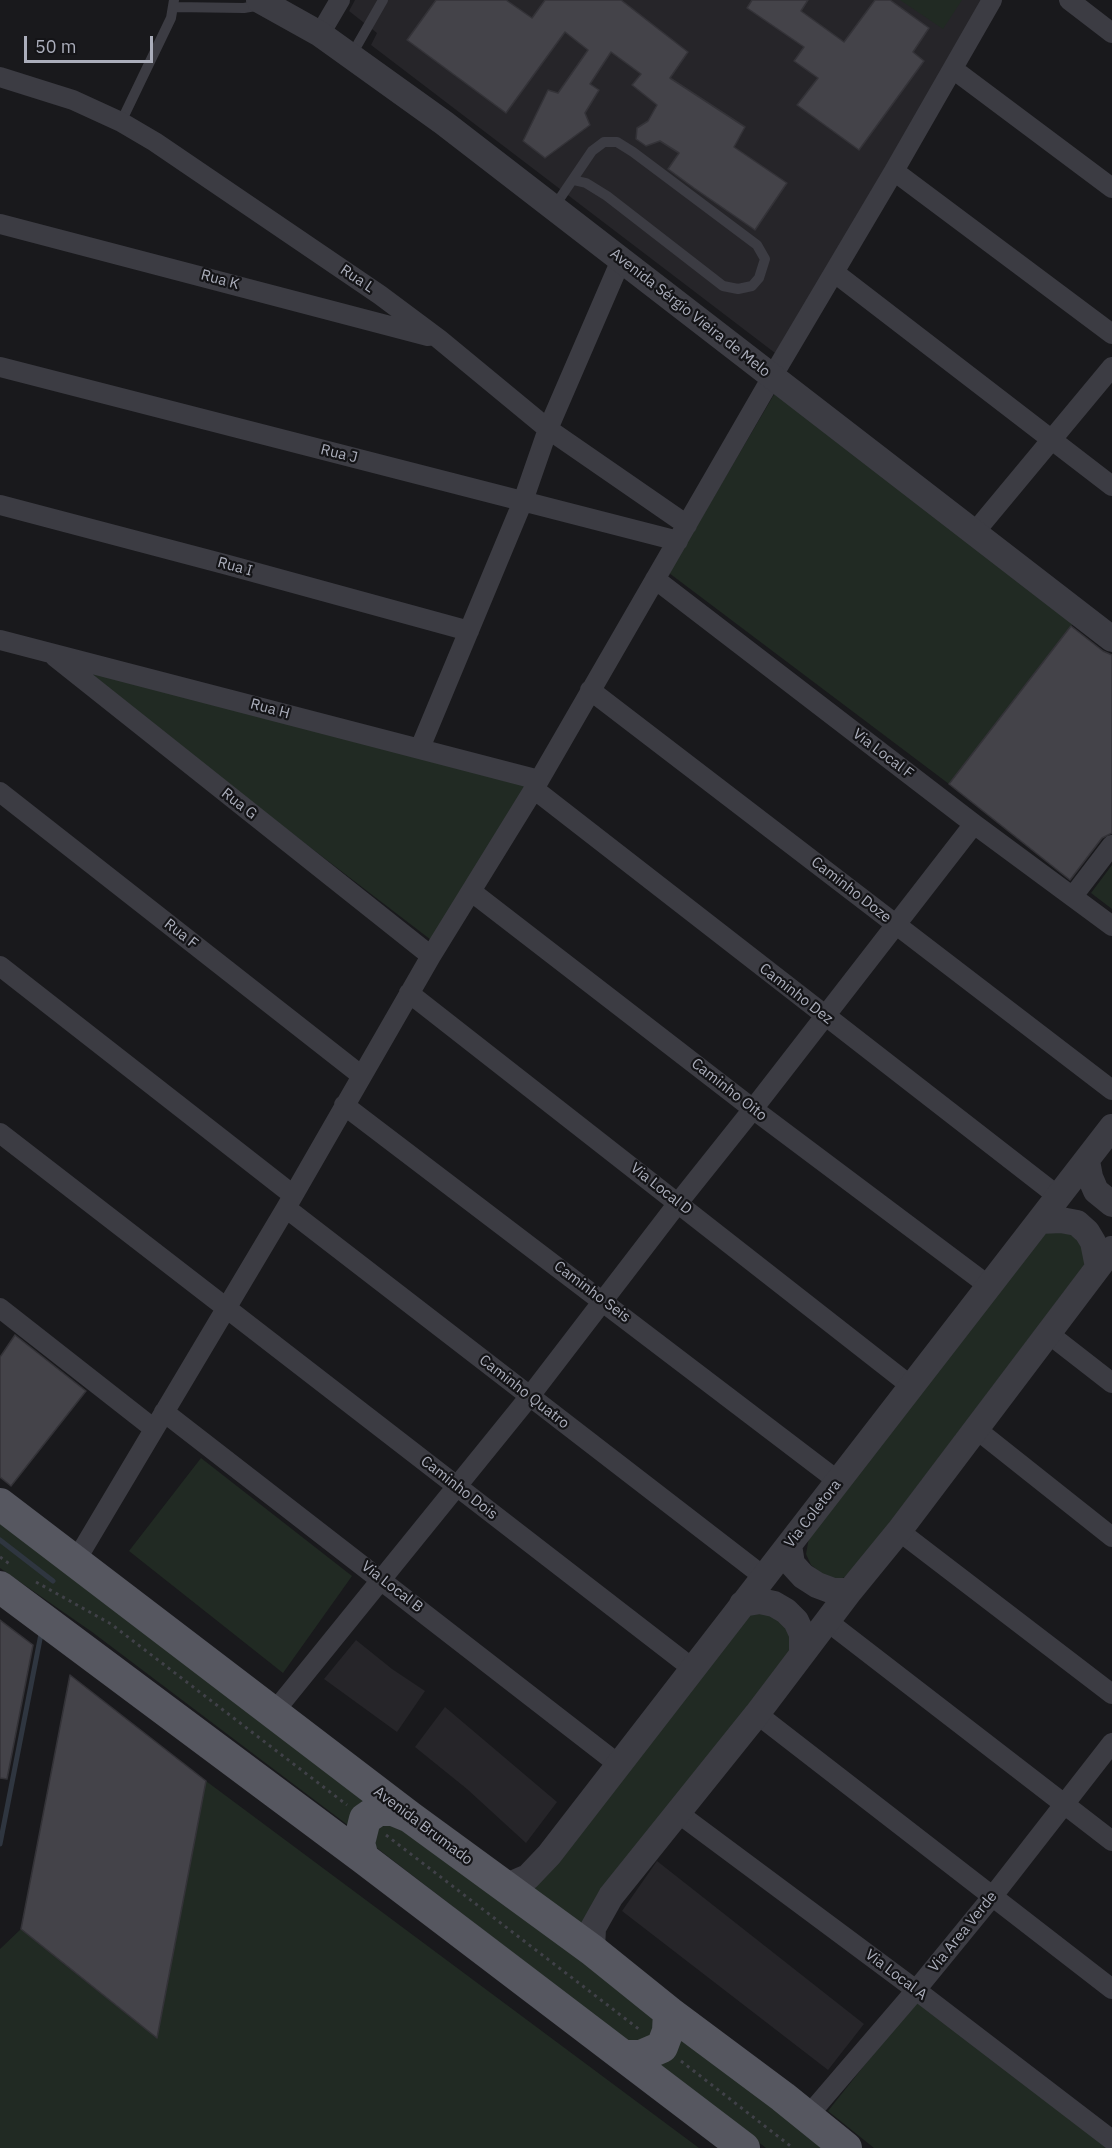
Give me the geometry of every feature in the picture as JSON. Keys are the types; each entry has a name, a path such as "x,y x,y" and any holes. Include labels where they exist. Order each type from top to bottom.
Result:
{"main road":[{"name":"Avenida Brumado","path":"0,1504 410,1817 592,1950 846,2148"},
{"path":"9,1578 363,1858 744,2148"},
{"path":"363,1858 359,1843 365,1819 378,1810 393,1810 410,1817"},
{"path":"624,2056 640,2056 662,2047 669,2031 669,2012"}],"street":[{"path":"320,34 340,0"},
{"path":"75,1562 289,1202 409,993 537,784 992,0"},
{"path":"1068,0 1112,33"},
{"name":"Avenida Sérgio Vieira de Melo","path":"263,2 320,34 444,123 1112,639"},
{"path":"953,69 1112,188"},
{"name":"Rua L","path":"0,77 73,100 121,122 155,142 351,275 439,339 548,429 682,533"},
{"path":"894,171 1112,334"},
{"name":"Rua K","path":"0,224 439,339"},
{"path":"420,748 523,501 548,429 621,260"},
{"path":"835,273 1112,486"},
{"name":"Rua J","path":"0,367 523,501 682,533"},
{"path":"974,533 1112,367"},
{"name":"Rua I","path":"0,505 228,564 468,631"},
{"name":"Via Local F","path":"655,579 974,824 1112,926"},
{"name":"Rua H","path":"0,640 420,748 537,784"},
{"name":"Rua G","path":"47,651 431,956"},
{"name":"Caminho Doze","path":"590,690 1112,1090"},
{"name":"Caminho Dez","path":"537,784 824,1016 1059,1197"},
{"name":"Rua F","path":"0,792 362,1076"},
{"path":"274,1712 530,1396 974,824"},
{"path":"1073,896 1112,845"},
{"name":"Caminho Oito","path":"472,891 753,1109 989,1286"},
{"name":"Caminho Quatro","path":"0,966 530,1396 763,1576"},
{"name":"Via Local D","path":"409,993 911,1386"},
{"name":"Caminho Seis","path":"344,1105 838,1481"},
{"name":"Via Coletora","path":"502,1885 528,1877 539,1867 1112,1127"},
{"name":"Caminho Dois","path":"0,1133 692,1668"},
{"path":"1087,1161 1096,1191 1112,1204"},
{"path":"592,1950 593,1929 611,1896 757,1714 850,1591 899,1531 1105,1258 1087,1232 1077,1223 1061,1220 1040,1221"},
{"name":"Via Local B","path":"0,1308 381,1579 618,1764"},
{"path":"1048,1334 1112,1383"},
{"path":"976,1429 1112,1537"},
{"path":"899,1531 1112,1694"},
{"path":"789,1545 792,1564 803,1576 833,1591 850,1591"},
{"path":"742,1604 760,1601 774,1604 786,1611 796,1621 801,1634 802,1654"},
{"path":"827,1621 1112,1841"},
{"path":"757,1714 1112,1989"},
{"name":"Via Area Verde","path":"807,2117 992,1897 1112,1743"},
{"name":"Via Local A","path":"678,1813 916,1990 1112,2140"}],"lane":[{"path":"351,56 383,0"},
{"path":"121,122 171,18 174,3 244,8 263,2"},
{"path":"554,208 592,151 604,142 618,142 757,245 765,259 759,278 752,286 738,290 723,286 607,196 586,183 573,180"}],"path":[{"path":"0,1557 9,1578"},
{"path":"35,1581 111,1624 793,2148"}],"shaded area":[{"path":"355,0 982,0 779,356 371,45 377,33 349,11"},
{"path":"900,0 962,0 943,29"},
{"path":"779,386 1076,617 949,784 669,573"},
{"path":"71,664 532,782 435,943"},
{"path":"1112,865 1112,909 1091,893"},
{"path":"1067,1226 1091,1256 850,1575 835,1581 822,1574 811,1565 806,1554 810,1532 1040,1232"},
{"path":"201,1458 352,1576 283,1673 129,1551"},
{"path":"0,1511 377,1796 349,1826 92,1632 0,1568"},
{"path":"760,1611 787,1622 796,1649 589,1936 521,1884 746,1613"},
{"path":"356,1640 392,1669 425,1691 397,1732 324,1679"},
{"path":"445,1707 557,1802 526,1843 467,1789 415,1747"},
{"path":"206,1781 699,2148 0,2148 0,1949 21,1929 157,2038"},
{"path":"386,1815 648,1998 660,2032 637,2045 625,2039 373,1845 371,1823"},
{"path":"657,1861 864,2024 828,2070 622,1911"},
{"path":"918,1998 1112,2148 874,2148 828,2111"},
{"path":"681,2037 836,2148 766,2148 653,2061"}],"building":[{"path":"436,0 506,0 532,18 545,0 621,0 688,52 670,78 745,127 734,147 787,183 755,230 668,169 679,153 660,141 646,146 636,139 637,128 648,121 657,105 632,85 641,74 611,52 590,84 599,90 585,113 590,125 545,158 523,141 548,90 558,93 588,50 565,32 506,113 407,40"},
{"path":"752,0 808,0 801,11 844,42 875,0 890,0 929,28 913,52 924,61 859,150 797,105 818,78 794,61 804,47 747,8"},
{"path":"1071,626 1103,651 1112,655 1112,833 1102,838 1070,880 949,784"},
{"path":"15,1335 86,1391 11,1486 0,1477 0,1357"},
{"path":"0,1620 33,1645 7,1779 0,1778"},
{"path":"70,1675 206,1781 157,2038 21,1929"}],"waterway":[{"path":"0,1540 53,1581"},
{"path":"0,1844 41,1634"}]}
